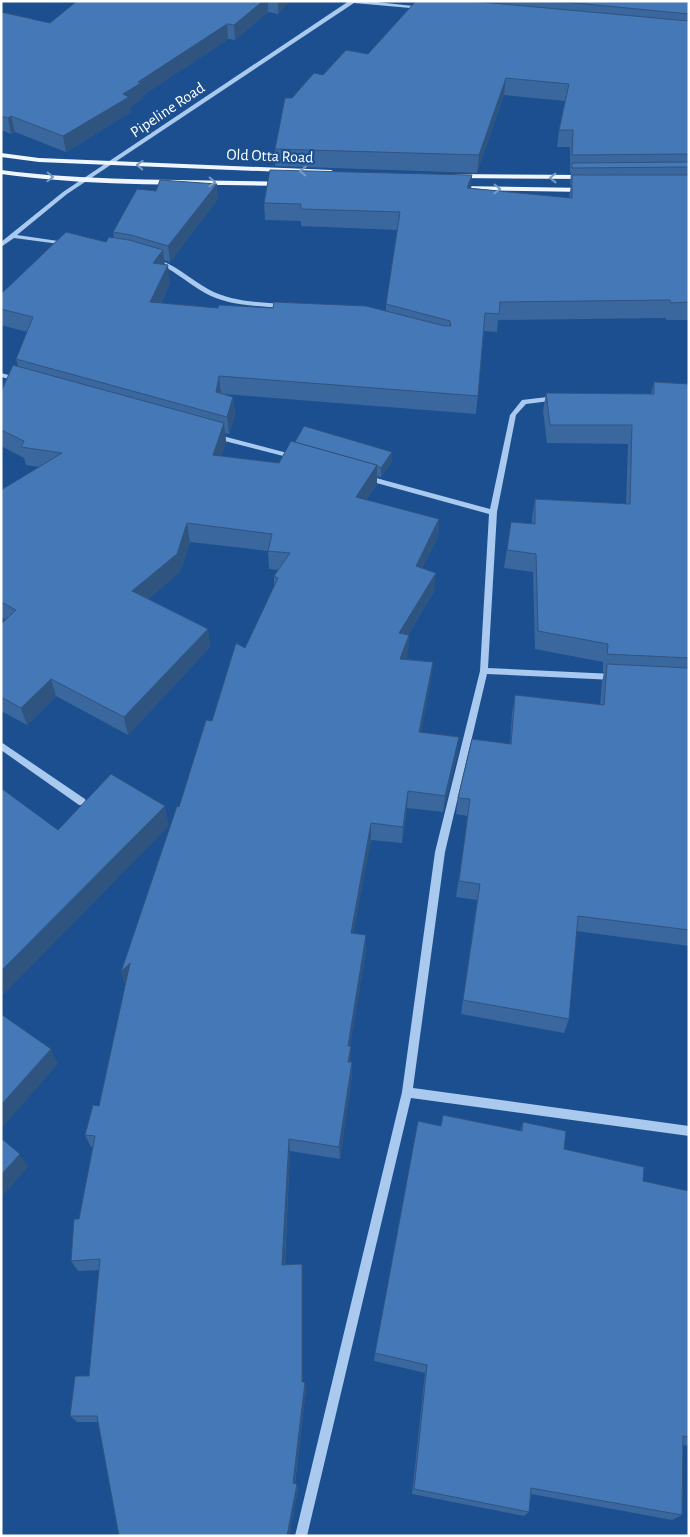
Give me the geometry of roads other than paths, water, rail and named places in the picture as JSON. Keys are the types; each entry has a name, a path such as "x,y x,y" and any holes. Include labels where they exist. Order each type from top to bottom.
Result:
{"main road":[{"name":"Old Otta Road","path":"1,155 39,160 111,164 345,172"},
{"name":"Old Otta Road","path":"1,172 30,176 88,179 294,184"},
{"path":"442,176 594,177"},
{"path":"450,188 596,190"}],"street":[{"path":"352,1 432,9"},
{"name":"Pipeline Road","path":"1,245 65,193 352,1"},
{"path":"14,236 69,244"},
{"path":"149,259 166,263 216,296 244,302 291,307"},
{"path":"1,375 29,383"},
{"path":"301,1536 406,1092 440,852 484,671 493,512 513,415 524,402 560,398"},
{"path":"210,434 304,460"},
{"path":"361,476 493,512"},
{"path":"484,671 620,678"},
{"path":"1,745 82,802"},
{"path":"406,1092 689,1131"}]}
